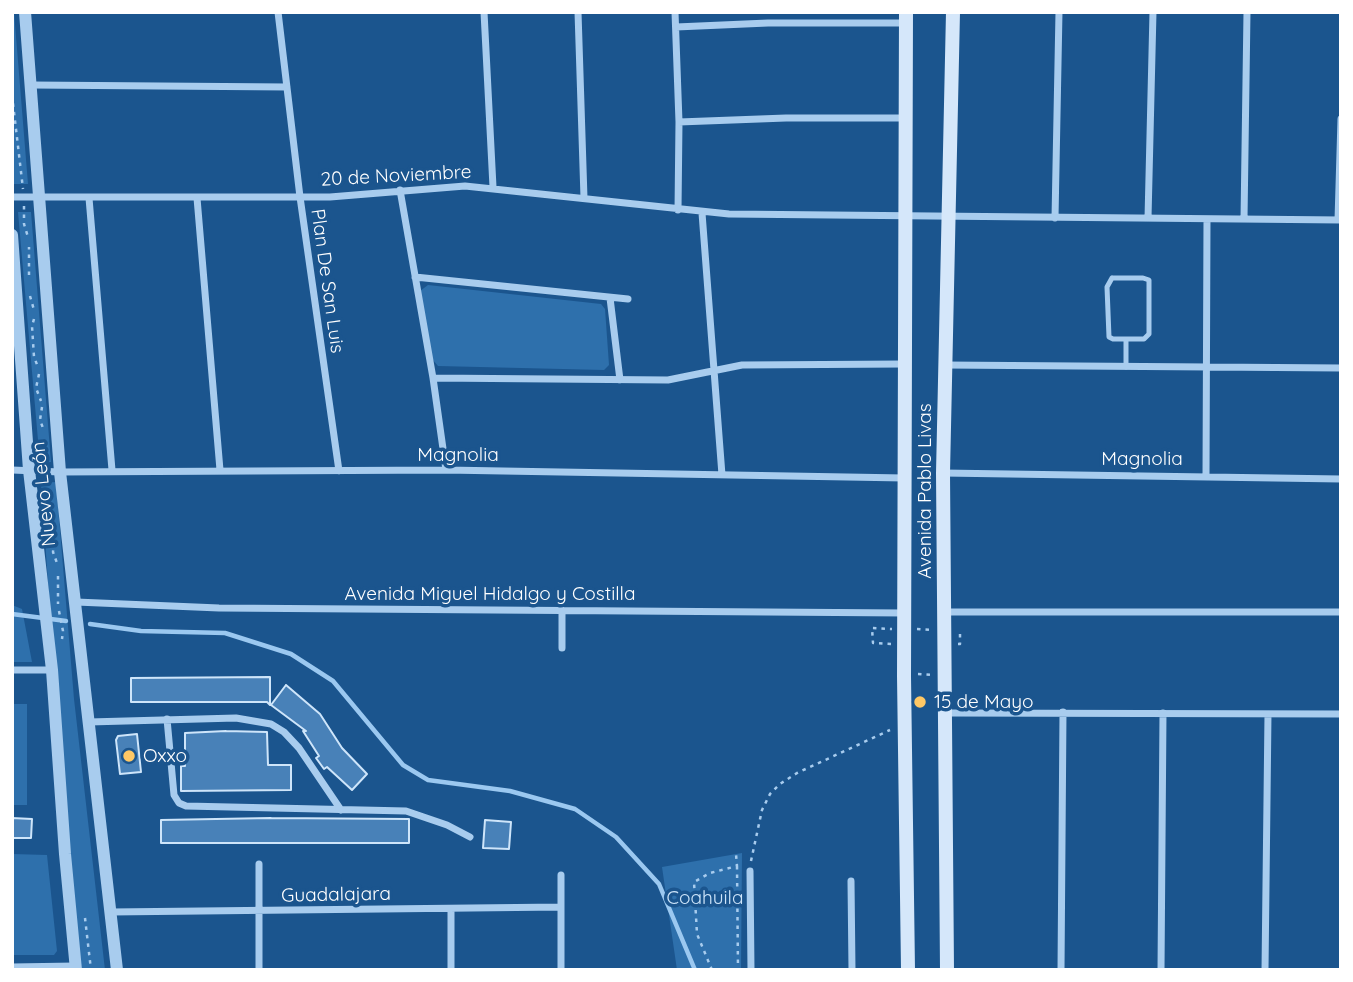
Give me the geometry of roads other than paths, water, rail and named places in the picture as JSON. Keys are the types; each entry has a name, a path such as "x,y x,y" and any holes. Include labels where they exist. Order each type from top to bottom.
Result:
{"main road":[{"name":"Avenida Pablo Livas","path":"947,970 943,473 953,12"},
{"name":"Avenida Pablo Livas","path":"906,17 904,478 908,970"}],"street":[{"name":"Nuevo León","path":"25,12 32,85 54,471 76,602 117,970"},
{"name":"Plan De San Luis","path":"278,12 300,197 339,471"},
{"path":"484,12 493,187"},
{"path":"578,12 584,198"},
{"path":"675,12 679,122 678,210"},
{"path":"1055,218 1059,12"},
{"path":"1147,218 1153,12"},
{"path":"1244,219 1247,12"},
{"path":"676,27 906,17"},
{"path":"32,85 286,87"},
{"path":"679,122 786,118 906,118"},
{"path":"1339,220 1341,119"},
{"name":"20 de Noviembre","path":"12,197 330,197 465,186 493,187 702,213 1339,220"},
{"path":"400,190 446,470"},
{"path":"89,198 113,470"},
{"path":"197,198 220,470"},
{"path":"702,213 722,475"},
{"path":"1206,476 1207,219"},
{"name":"Nuevo León","path":"12,235 29,470 52,670 76,968"},
{"path":"415,278 628,299"},
{"path":"610,298 620,380"},
{"path":"433,378 668,380 742,365 904,364"},
{"path":"944,365 1341,368"},
{"name":"Magnolia","path":"12,470 446,470 904,478"},
{"name":"Magnolia","path":"943,473 1341,479"},
{"name":"Avenida Miguel Hidalgo y Costilla","path":"76,602 219,608 905,613"},
{"path":"562,610 562,649"},
{"path":"945,612 1341,612"},
{"path":"12,670 52,670"},
{"path":"1061,970 1063,712"},
{"path":"947,713 1341,714"},
{"path":"1161,970 1163,713"},
{"path":"1265,970 1268,715"},
{"path":"89,722 236,718 271,724 284,732 299,748 341,810"},
{"path":"167,719 174,795 179,803 186,806 406,811 437,821 470,837"},
{"path":"259,864 259,970"},
{"path":"750,871 751,970"},
{"path":"561,874 561,970"},
{"path":"851,881 852,970"},
{"name":"Guadalajara","path":"111,912 561,907"},
{"path":"451,909 451,970"},
{"path":"12,967 76,968"}],"lane":[{"path":"1112,278 1143,278 1149,280 1150,285 1149,334 1144,340 1126,340 1113,340 1109,337 1108,282 1112,278"},
{"path":"1126,340 1126,367"}],"waterway":[{"path":"12,614 66,621"},
{"path":"90,624 141,631 225,633 291,654 333,681 403,765 428,780 510,791 575,809 616,837 659,884 695,970"}],"place":[{"name":"15 de Mayo","path":"920,702"},
{"name":"Oxxo","path":"129,756"}],"park label":[{"name":"Coahuila","path":"705,898"}]}
